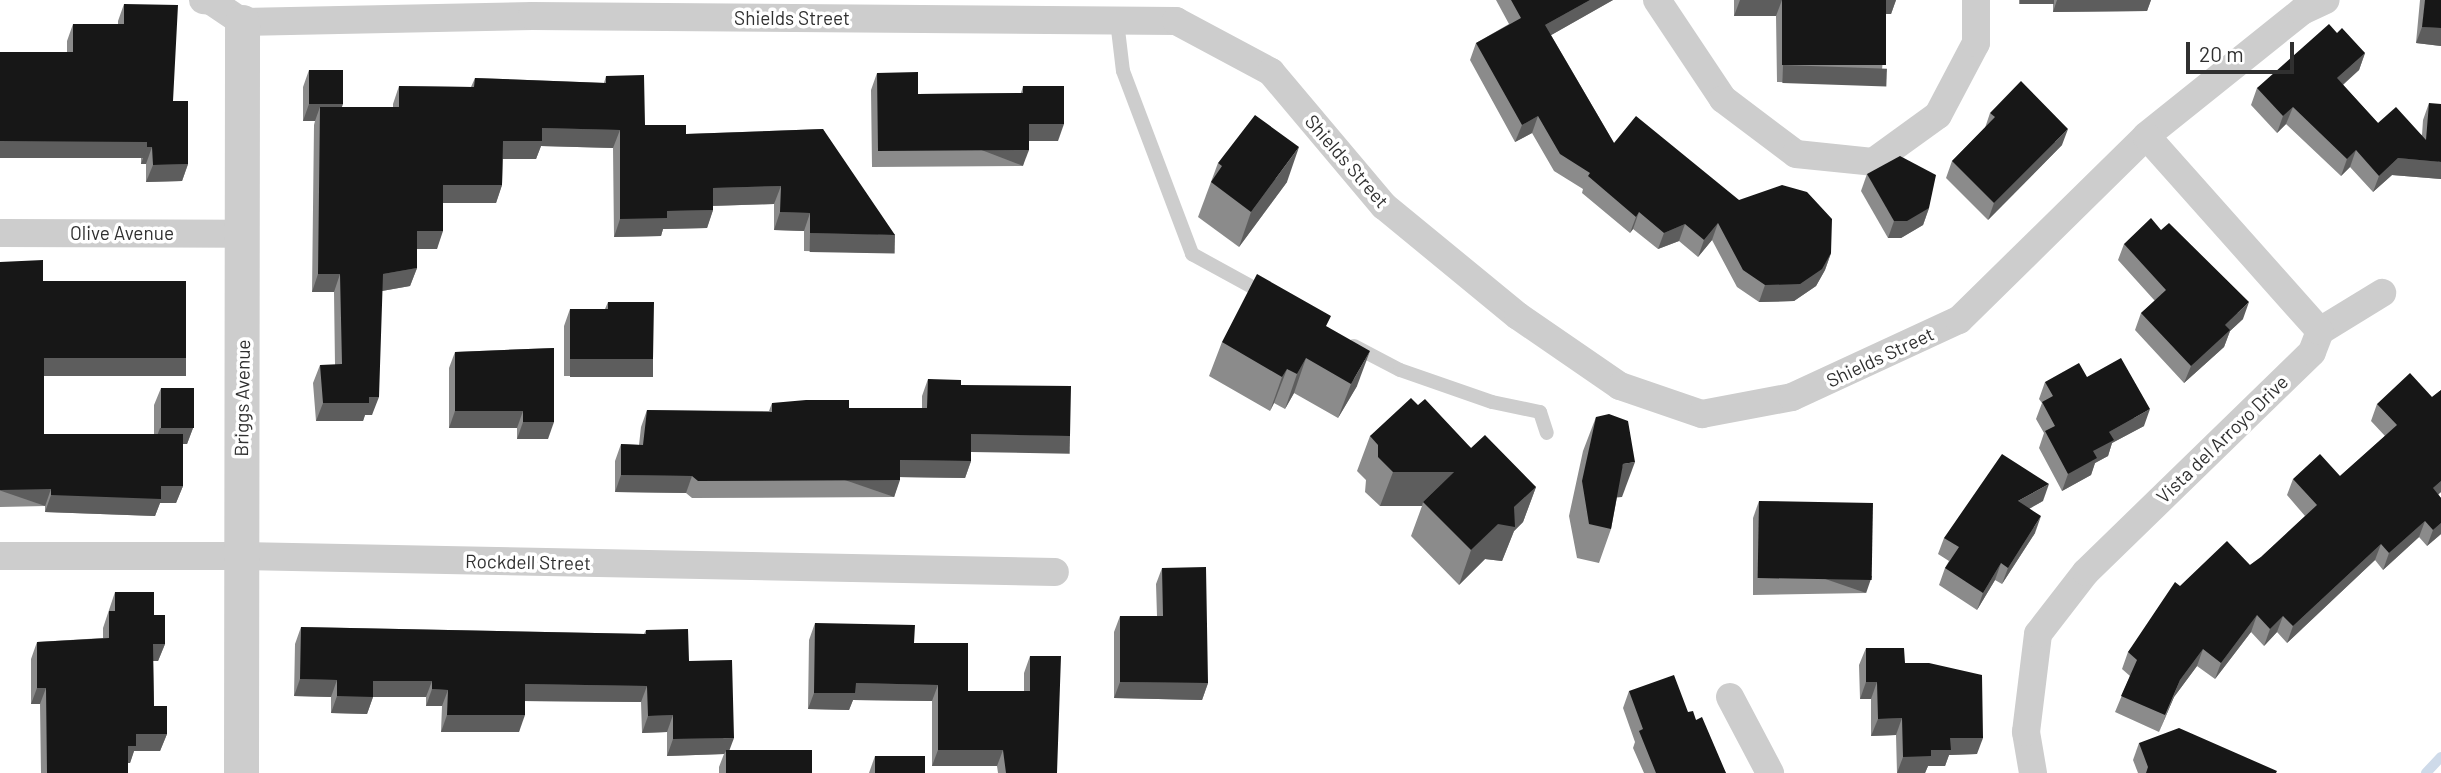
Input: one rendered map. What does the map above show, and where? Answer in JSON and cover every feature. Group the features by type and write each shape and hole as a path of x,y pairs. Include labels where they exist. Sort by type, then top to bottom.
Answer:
{"street":[{"path":"203,0 211,1 242,22"},
{"path":"1657,0 1723,99 1796,154 1873,162 1938,115 1976,43 1976,0"},
{"name":"Shields Street","path":"242,22 532,8 1176,21 1271,72 1384,206 1518,316 1620,386 1702,414 1792,397 1959,320 2146,136 2302,11 2326,0"},
{"name":"Briggs Avenue","path":"241,773 240,556 244,234 242,22"},
{"path":"2146,136 2320,331 2382,293"},
{"name":"Olive Avenue","path":"0,233 244,234"},
{"name":"Vista del Arroyo Drive","path":"2033,773 2026,732 2038,634 2086,572 2312,352 2320,331"},
{"name":"Rockdell Street","path":"0,556 240,556 1055,572"},
{"path":"1730,697 1770,773"}],"lane":[{"path":"1117,21 1123,71 1192,254 1276,300"},
{"path":"1339,338 1400,370 1492,401 1540,412 1547,433"}],"building":[{"path":"1511,0 1590,0 1545,25 1614,143 1636,116 1739,200 1782,185 1807,192 1832,219 1831,253 1822,269 1800,284 1765,285 1743,270 1718,223 1704,240 1685,224 1664,233 1639,212 1636,217 1588,176 1590,173 1560,154 1538,116 1522,125 1476,43 1521,18"},
{"path":"1782,0 1886,0 1886,65 1782,65"},
{"path":"2425,0 2441,0 2441,28 2422,27"},
{"path":"124,4 178,5 173,101 188,101 188,164 153,165 152,147 147,147 147,142 0,141 0,52 73,52 73,24 124,24"},
{"path":"2329,24 2337,33 2342,28 2365,53 2337,78 2378,123 2396,107 2426,140 2429,103 2441,104 2441,162 2398,158 2379,176 2356,150 2347,159 2293,107 2283,116 2257,88"},
{"path":"309,70 343,70 343,104 309,104"},
{"path":"918,72 918,94 1023,93 1023,86 1064,86 1064,124 1029,124 1029,150 878,151 877,73"},
{"path":"644,75 645,125 686,125 686,134 823,129 895,235 810,233 810,213 780,212 781,186 713,188 713,210 667,211 667,218 620,219 620,130 542,128 542,141 503,141 502,185 443,185 443,231 417,231 417,268 383,274 379,397 369,397 369,403 323,403 320,365 342,364 340,274 318,274 320,107 399,107 399,86 474,87 475,78 606,83 606,76"},
{"path":"2021,81 2068,129 1994,203 1952,161 1995,117 1990,113"},
{"path":"1255,115 1299,147 1251,212 1211,182 1222,166 1218,163"},
{"path":"1900,156 1936,175 1929,208 1907,221 1894,221 1867,174"},
{"path":"2151,218 2161,230 2169,223 2249,302 2225,325 2230,330 2191,366 2141,313 2166,290 2124,244"},
{"path":"43,260 43,281 186,281 186,358 44,358 44,434 183,434 183,486 161,486 161,499 51,495 51,489 0,490 0,262"},
{"path":"1257,274 1331,316 1326,326 1370,351 1351,384 1306,358 1297,374 1287,369 1282,377 1222,342"},
{"path":"608,302 654,302 653,359 570,359 570,309 608,309"},
{"path":"554,348 554,422 523,422 523,411 455,411 455,352"},
{"path":"2121,358 2150,409 2109,432 2114,440 2093,451 2097,458 2068,474 2045,431 2055,426 2042,402 2053,396 2045,382 2079,363 2087,377"},
{"path":"2410,373 2432,397 2441,390 2441,481 2433,488 2441,498 2441,523 2433,530 2425,521 2389,553 2381,544 2293,626 2283,616 2270,629 2257,615 2221,663 2203,649 2180,680 2165,715 2121,696 2137,660 2128,652 2175,582 2180,586 2227,541 2250,565 2261,557 2317,505 2293,479 2320,454 2340,476 2397,425 2377,404"},
{"path":"928,379 961,380 961,385 1071,386 1070,436 971,434 971,461 900,460 900,480 698,481 692,476 621,475 621,444 643,445 647,410 772,412 772,403 806,400 849,400 849,408 927,408"},
{"path":"161,388 194,388 194,428 161,428"},
{"path":"1411,398 1418,405 1425,399 1471,448 1485,435 1536,487 1514,507 1515,527 1498,524 1471,550 1423,502 1454,472 1393,472 1378,457 1378,445 1370,436"},
{"path":"1609,414 1628,421 1635,462 1623,464 1611,529 1589,524 1582,481 1596,417"},
{"path":"2002,454 2049,484 2018,501 2041,516 2008,568 2001,563 1983,593 1945,568 1959,547 1944,538"},
{"path":"1759,501 1873,503 1872,580 1758,578"},
{"path":"1206,567 1208,683 1120,682 1120,616 1163,616 1162,568"},
{"path":"115,592 154,592 154,615 165,615 165,644 153,644 154,706 167,706 167,734 136,734 136,746 128,746 128,773 47,773 46,688 37,688 37,642 109,638 109,611 115,611"},
{"path":"815,623 915,625 914,643 968,643 968,691 1030,691 1030,656 1061,656 1057,773 1006,773 1003,750 938,750 938,685 856,683 855,693 814,693"},
{"path":"301,627 646,634 646,630 688,629 689,661 732,660 734,738 673,739 673,715 648,716 647,686 525,684 525,715 447,715 448,690 432,689 432,681 373,681 373,697 337,696 337,680 300,679"},
{"path":"1866,648 1904,648 1905,663 1929,663 1982,675 1983,738 1950,738 1951,750 1931,750 1931,756 1903,757 1902,718 1878,719 1877,682 1866,682"},
{"path":"1674,675 1688,712 1693,711 1696,720 1702,717 1726,773 1656,773 1639,731 1643,729 1629,691"},
{"path":"2179,728 2277,771 2146,773 2148,767 2139,743"},
{"path":"726,750 812,750 812,773 726,773"},
{"path":"875,756 925,756 925,773 875,773"}],"waterway":[{"path":"2426,773 2441,757"}]}
